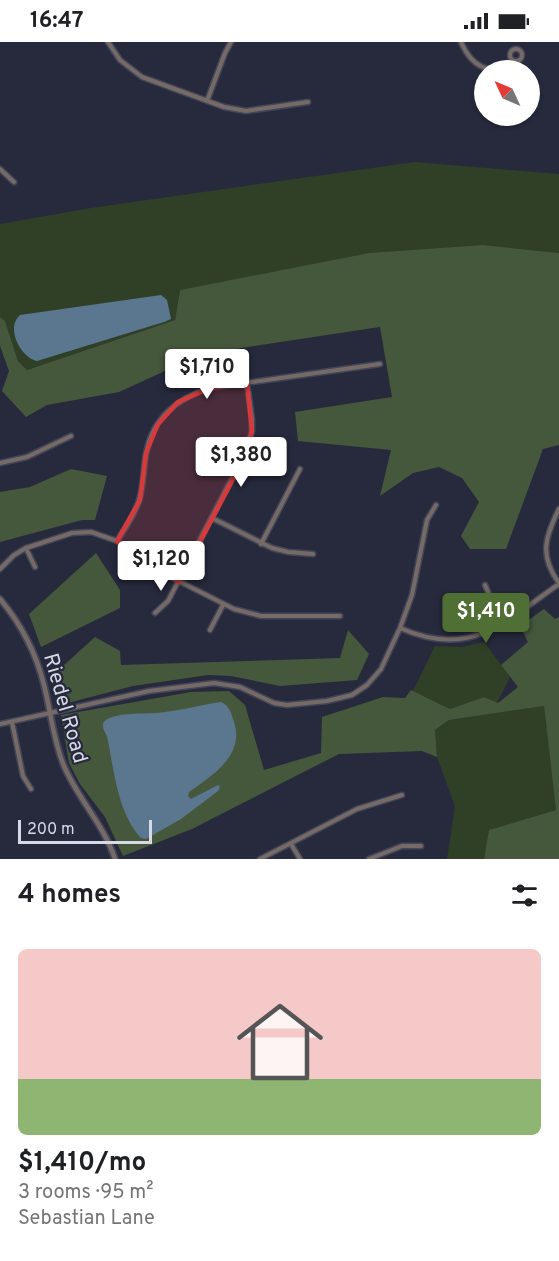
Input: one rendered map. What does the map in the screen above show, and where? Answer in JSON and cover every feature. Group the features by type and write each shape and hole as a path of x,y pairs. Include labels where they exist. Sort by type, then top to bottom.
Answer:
{"street":[{"path":"108,42 120,60 142,77 224,107 246,111 308,102"},
{"path":"207,101 231,42"},
{"path":"461,42 474,62"},
{"path":"0,169 14,182"},
{"path":"117,541 136,508 142,488 147,447 153,431 163,416 178,402 193,393 210,388 380,364"},
{"path":"155,613 165,606 179,582 244,458 250,440 252,419 247,382"},
{"path":"0,463 27,457 71,436"},
{"path":"261,544 300,469"},
{"path":"0,724 149,691 214,683 240,687 281,704 296,705 344,698 360,690 381,669 400,628 412,595 427,520 436,505"},
{"path":"400,628 424,638 452,641 481,634 505,621 559,584 549,566 546,545 547,534 559,509"},
{"path":"213,518 261,544 280,551 313,554"},
{"path":"0,569 14,555 26,548 72,533 101,534 117,541 147,564 179,582 223,605 244,613 261,616 340,616"},
{"path":"26,548 35,567"},
{"path":"485,585 495,608 505,621"},
{"name":"Riedel Road","path":"0,599 16,620 32,650 44,685 58,751 66,770 101,827 115,859"},
{"path":"210,630 223,605"},
{"path":"12,722 22,776 31,789"},
{"path":"260,859 357,809 402,795"},
{"path":"291,844 300,859"},
{"path":"369,859 402,846 421,846"}],"highlighted area":[{"path":"247,382 252,431 244,458 179,582 117,541 140,500 146,453 158,424 178,402 210,388"}],"green space":[{"path":"415,162 559,174 559,253 483,245 370,253 180,290 175,320 27,370 18,361 5,321 0,317 0,224 91,208"},
{"path":"483,245 559,253 559,445 543,449 506,549 470,549 461,536 479,502 462,478 439,467 413,473 380,496 391,450 298,441 295,412 392,397 380,327 202,354 119,392 47,405 26,417 2,391 9,371 0,346 0,317 5,321 18,361 27,370 175,320 180,290 369,253"},
{"path":"71,469 107,476 95,520 82,520 0,542 0,492 30,487"},
{"path":"96,553 120,590 120,608 41,647 29,614"},
{"path":"544,609 555,619 559,617 559,859 484,859 489,830 556,810 544,706 449,720 435,730 437,757 422,751 339,754 192,829 123,856 105,817 80,784 69,763 61,715 191,692 229,691 245,705 264,770 321,753 322,717 383,697 405,698 411,690 450,709 484,697 498,703 518,687 501,665 528,642 520,626"},
{"path":"348,630 369,654 357,680 280,686 231,676 208,675 133,686 60,705 52,676 95,637 120,651 121,665 340,658"},
{"path":"484,642 510,677 497,703 484,697 450,709 413,691 435,646 462,647"},
{"path":"544,706 556,810 489,830 484,859 447,859 455,806 437,757 435,730 449,720"}],"water":[{"path":"161,295 167,300 171,319 164,322 37,361 25,354 17,342 14,327 20,315"},
{"path":"221,702 228,708 234,722 235,744 225,763 189,792 188,796 191,799 218,785 220,787 218,791 181,819 146,839 141,838 133,828 122,803 103,723 111,717 165,712"}]}
